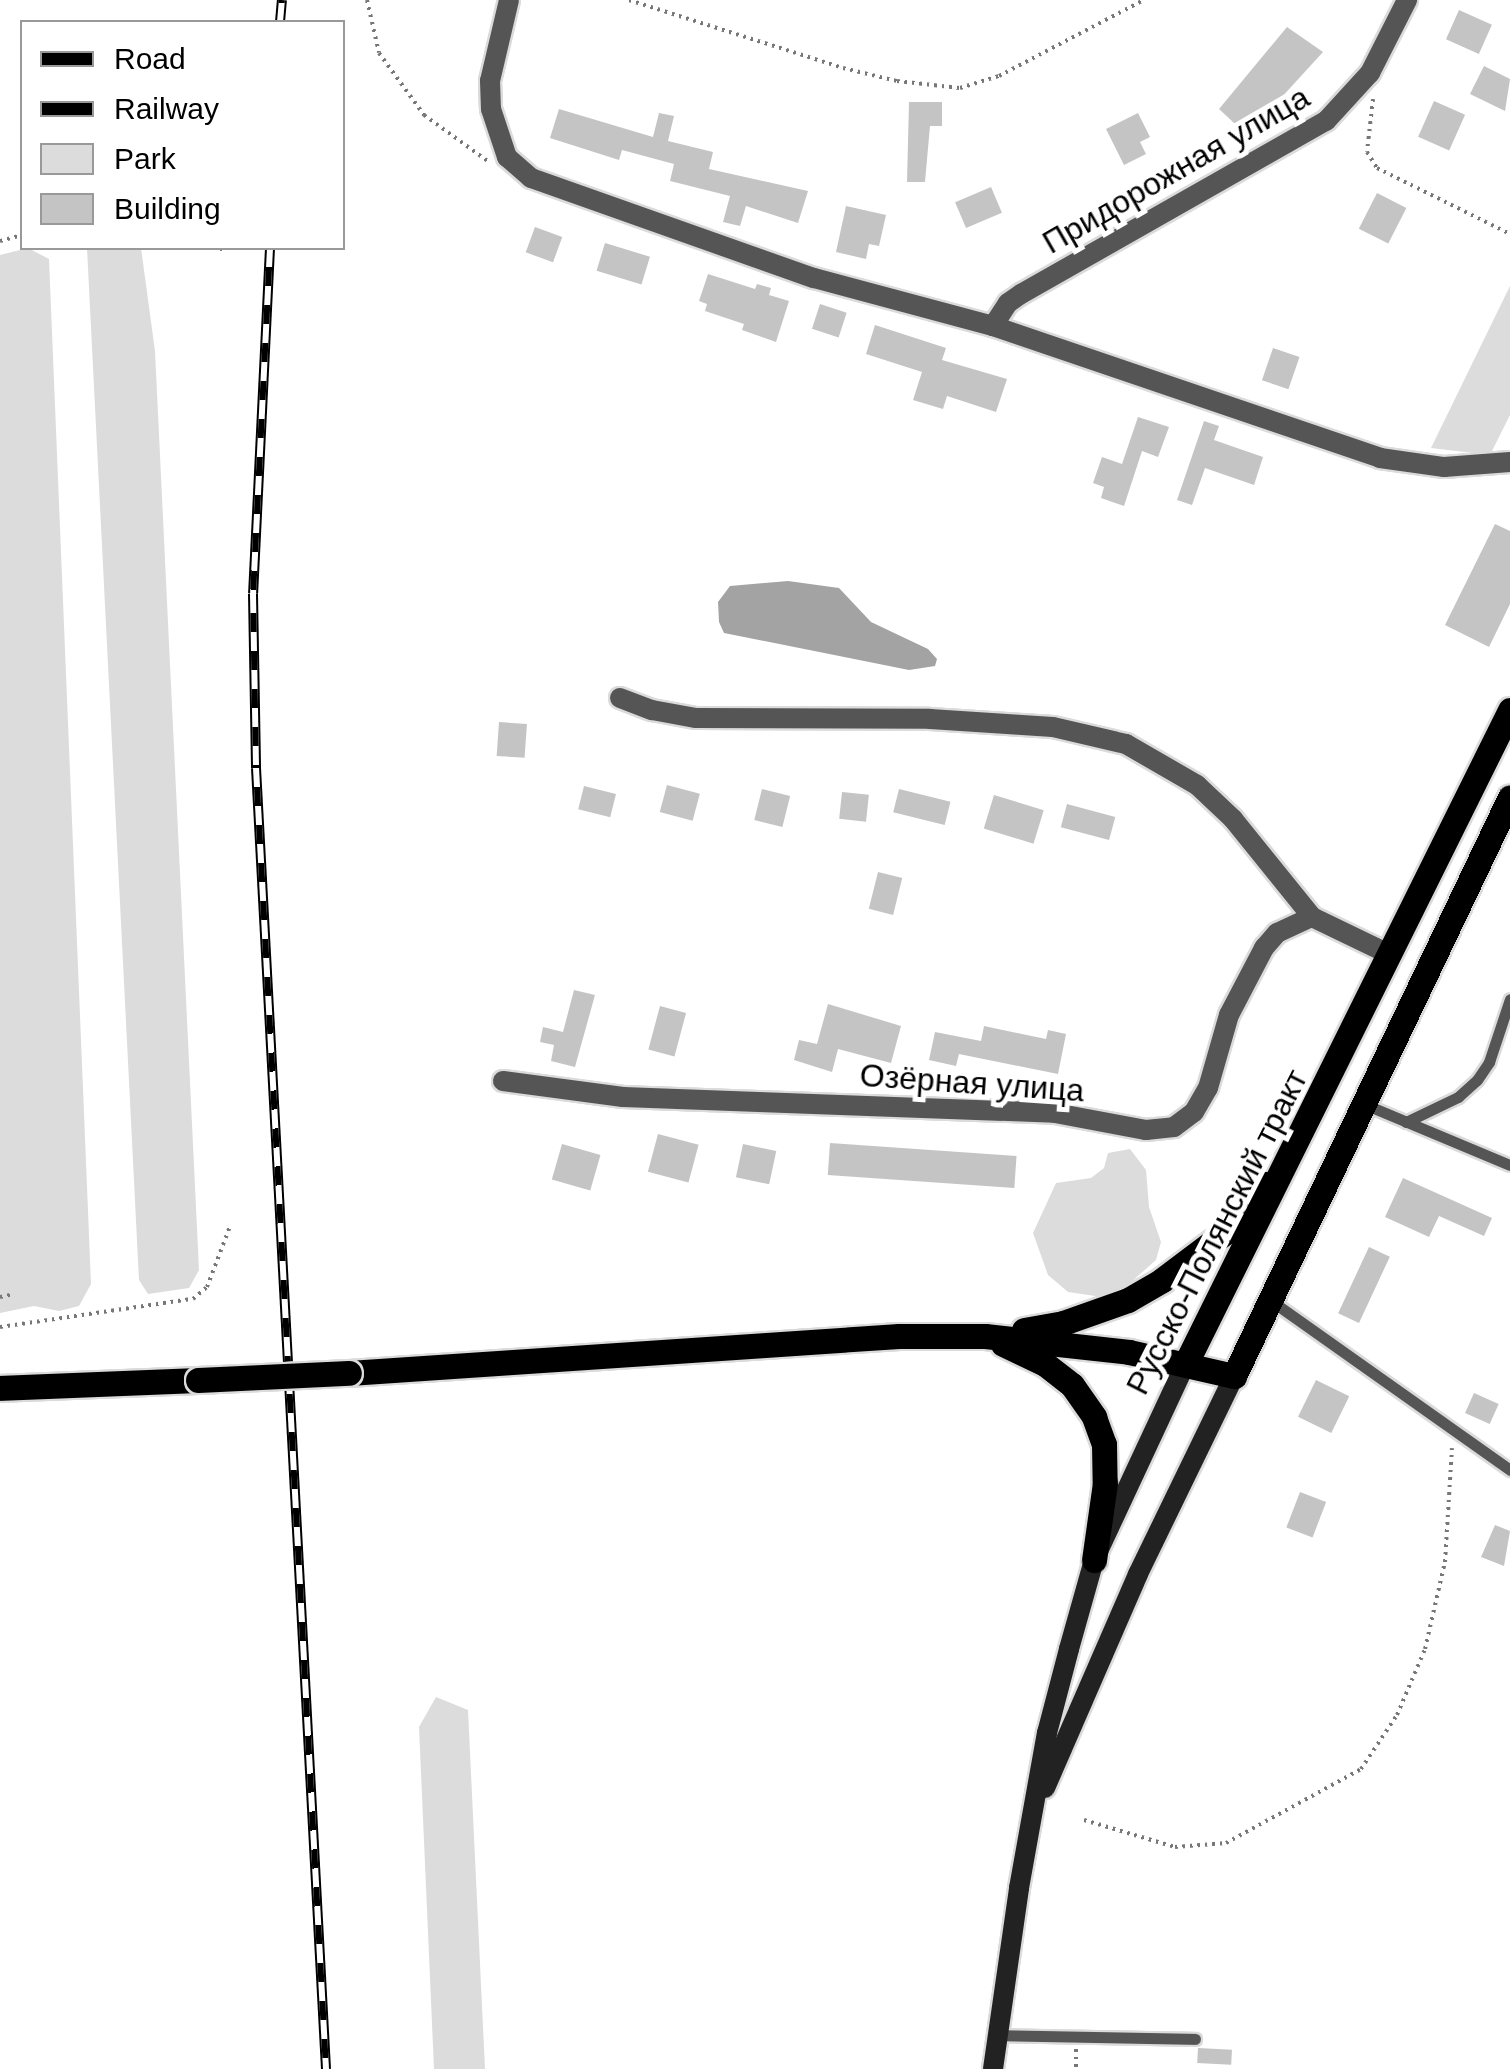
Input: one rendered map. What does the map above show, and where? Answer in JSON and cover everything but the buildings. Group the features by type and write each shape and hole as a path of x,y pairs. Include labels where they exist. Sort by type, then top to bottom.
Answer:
{"main road":[{"name":"Русско-Полянский тракт","path":"993,2069 1047,1733 1094,1560 1186,1363 1305,1130 1510,710"},
{"name":"Русско-Полянский тракт","path":"1037,1804 1138,1574 1510,796"},
{"path":"985,1336 1063,1323 1128,1300 1162,1280 1227,1231 1305,1130"},
{"path":"0,1388 349,1373 899,1336 985,1336 1070,1342 1234,1376"},
{"path":"985,1336 1045,1364 1072,1385 1094,1416 1104,1444 1106,1482 1094,1560"}],"street":[{"path":"509,0 490,81 491,110 507,157 531,178 814,278 993,326 1380,458 1444,467 1510,462"},
{"name":"Придорожная улица","path":"993,326 1008,303 1021,294 1326,122 1370,73 1407,0"},
{"path":"620,698 652,710 696,718 930,718 1095,734 1164,762 1196,785 1233,819 1312,917 1353,941 1391,956"},
{"name":"Озёрная улица","path":"502,1081 623,1096 1055,1113 1146,1130 1174,1127 1194,1112 1208,1088 1230,1015 1264,948 1277,933 1312,917"}],"lane":[{"path":"1406,1122 1458,1097 1478,1080 1490,1062 1510,999"},
{"path":"1364,1104 1510,1165"},
{"path":"1270,1300 1510,1470"},
{"path":"996,2035 1195,2039"}],"path":[{"path":"367,0 379,53 424,115 486,161 531,178"},
{"path":"629,0 843,68 897,81 960,88 999,76 1144,0"},
{"path":"1370,73 1375,85 1367,152 1377,168 1510,234"},
{"path":"0,1326 192,1299 207,1287 230,1226"},
{"path":"0,1297 14,1294"},
{"path":"1084,1820 1175,1847 1226,1843 1361,1769 1397,1715 1424,1648 1445,1562 1452,1432"}],"green space":[{"path":"32,250 49,259 91,1284 79,1306 59,1311 34,1306 0,1313 0,255"},
{"path":"87,250 141,250 155,351 199,1270 189,1288 148,1294 139,1280"},
{"path":"1510,286 1510,415 1490,455 1431,448"},
{"path":"1130,1149 1146,1170 1149,1207 1161,1242 1156,1260 1130,1283 1102,1297 1068,1292 1048,1275 1033,1233 1056,1183 1091,1178 1104,1168 1108,1153"},
{"path":"436,1697 468,1710 485,2069 434,2069 419,1727"}],"shaded area":[{"path":"788,581 839,588 871,622 928,649 937,659 935,666 909,670 724,633 718,602 730,586"}],"railway":[{"path":"280,20 282,0"},
{"path":"270,250 253,594 256,768 326,2069"}]}
